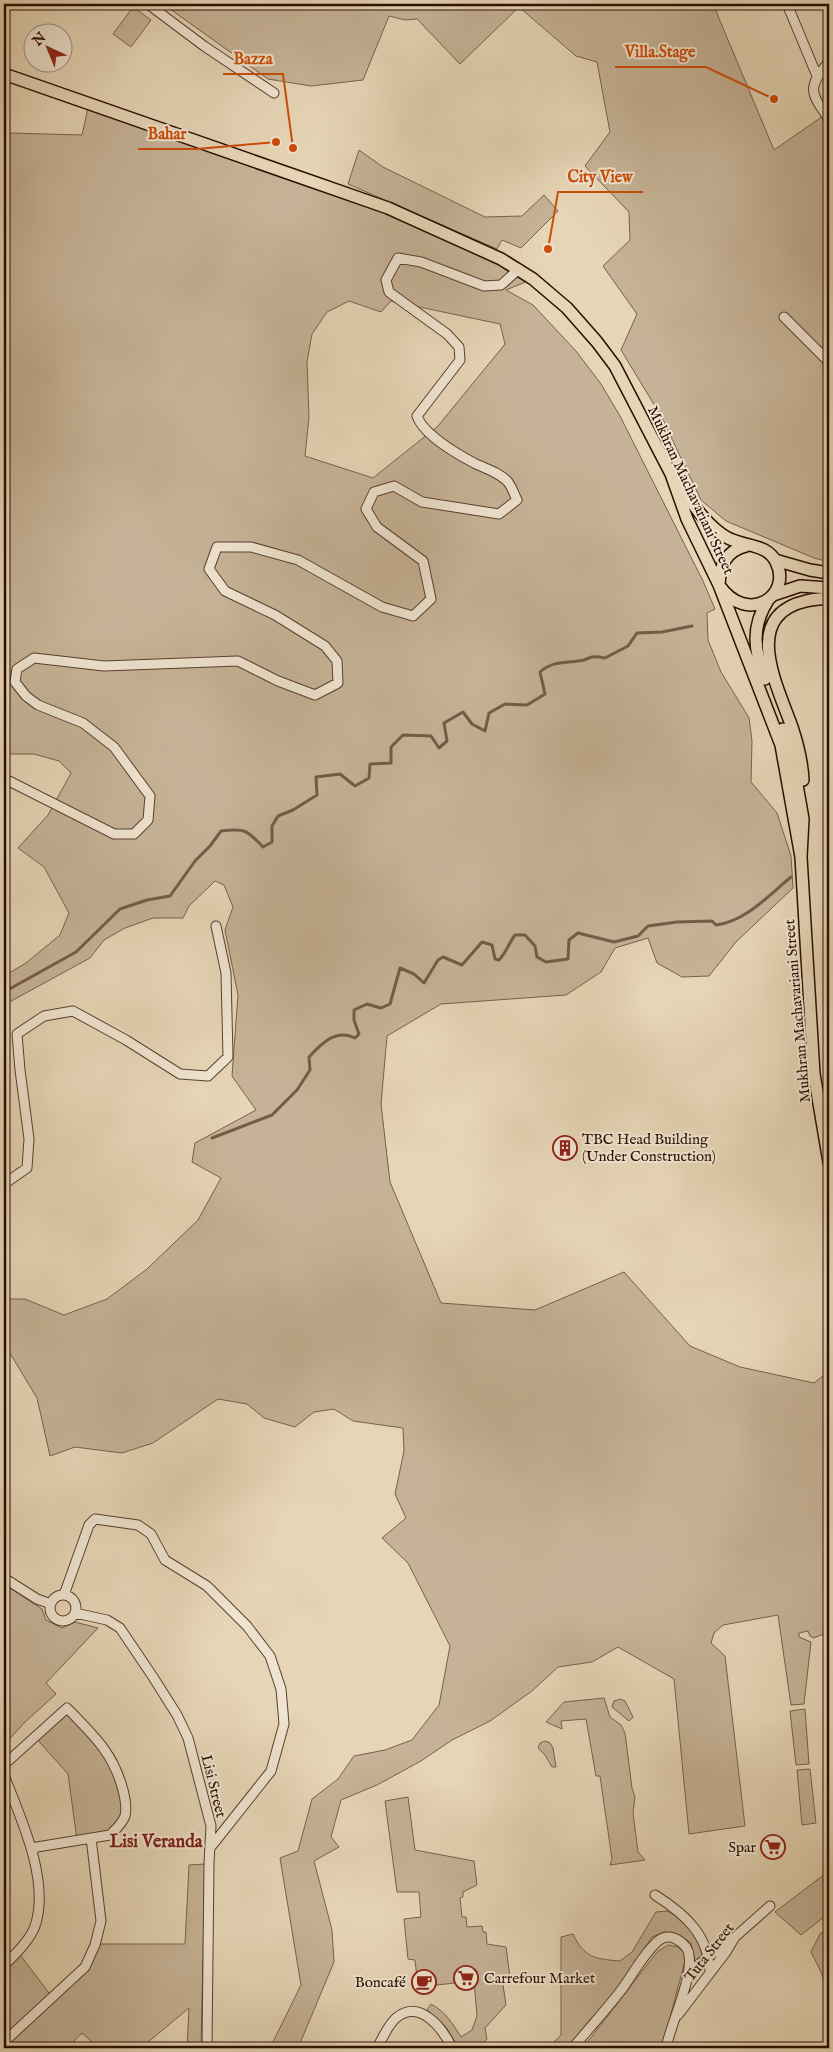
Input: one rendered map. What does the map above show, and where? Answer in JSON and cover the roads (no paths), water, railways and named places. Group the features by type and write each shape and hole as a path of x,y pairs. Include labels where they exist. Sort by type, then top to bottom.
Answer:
{"main road":[{"name":"Mukhran Machavariani Street","path":"4,74 364,198 501,258 519,269 567,308 607,355 671,474 687,519 720,585 781,745 801,857"},
{"path":"671,474 711,526 726,537 746,546 763,548 775,560 779,568 780,578 770,598"},
{"path":"746,546 738,548 724,560 721,568 720,585 731,599 739,604 749,606 759,604 800,586 829,588"},
{"path":"775,560 810,570 829,572"},
{"name":"Mukhran Machavariani Street","path":"770,598 756,628 757,656 792,756 803,819 801,857 814,1074 829,1162"},
{"path":"803,819 803,779 799,749 772,673 767,645 772,627 782,613 806,601 829,598"}],"street":[{"path":"148,4 204,46 274,93"},
{"path":"786,4 817,76"},
{"path":"829,62 817,76 814,92 818,105 829,118"},
{"path":"4,782 9,781 114,834 134,834 148,820 150,796 114,747 83,723 38,705 26,696 16,682 17,669 34,658 104,666 238,661 278,681 315,695 338,683 337,661 326,646 275,615 225,591 210,569 217,547 251,546 298,560 382,607 413,616 431,599 423,561 377,527 366,509 374,492 394,486 422,502 499,514 517,500 508,483 495,472 474,463 460,454 429,433 419,422 418,416 460,360 459,347 447,334 389,292 386,280 398,258 422,262 484,286 501,285 519,269"},
{"path":"784,317 829,362"},
{"path":"4,1184 27,1168 30,1139 17,1034 44,1016 73,1011 126,1040 180,1074 208,1076 228,1057 226,973 216,926"},
{"path":"64,1595 89,1525 96,1519 138,1525 151,1534 165,1560 207,1586 247,1626 270,1656 281,1689 284,1724 271,1772 210,1848"},
{"path":"4,1578 37,1599 51,1604"},
{"path":"64,1595 72,1599 76,1608 75,1612 68,1620 57,1620 50,1611 51,1604 56,1598 64,1595"},
{"name":"Lisi Street","path":"75,1612 107,1620 120,1628 138,1652 177,1715 188,1738 211,1826 207,2048"},
{"path":"4,1768 6,1763 67,1708 104,1747 118,1773 126,1802 125,1816 119,1826 110,1834 31,1848"},
{"path":"4,1775 31,1848 36,1867 39,1903 36,1924 18,1952 4,1965"},
{"path":"4,2042 84,1966 95,1945 101,1921 91,1838"},
{"path":"655,1895 688,1919 698,1931 708,1956 710,1973"},
{"name":"Tuta Street","path":"675,2019 736,1937 770,1906"},
{"path":"688,1973 708,1956 736,1937"},
{"path":"573,2048 622,1990 654,1946 663,1938 676,1940 686,1948 689,1955 688,1973 666,2048"},
{"path":"377,2048 395,2019 402,2014 410,2012 423,2014 435,2022 445,2034 452,2048"}],"waterway":[{"path":"4,992 76,952 120,909 147,900 170,896 195,861 210,846 221,831 241,830 253,837 263,847 272,842 272,826 278,816 293,810 317,795 316,777 340,774 355,786 369,778 370,764 391,763 391,747 403,735 431,736 439,748 447,741 444,723 463,712 472,724 485,731 489,713 505,704 527,705 545,694 540,672 545,668 558,663 592,657 605,658 628,646 637,633 662,632 692,626"},
{"path":"212,1138 272,1115 297,1090 310,1070 309,1057 319,1047 335,1036 348,1035 355,1038 359,1034 354,1020 354,1010 367,1004 381,1008 390,1004 400,968 414,974 424,983 438,960 443,957 462,965 482,942 492,945 495,959 499,960 515,935 525,935 535,946 537,957 546,962 568,959 569,940 578,933 614,942 638,936 648,926 677,922 712,921 716,925 727,923 756,907 791,877"}],"place":[{"name":"Villa.Stage","path":"774,99"},
{"name":"Bahar","path":"276,142"},
{"name":"Bazza","path":"293,148"},
{"name":"City View","path":"548,249"},
{"name":"TBC Head Building (Under Construction)","path":"565,1148"},
{"name":"Spar","path":"773,1847"},
{"name":"Carrefour Market","path":"466,1978"},
{"name":"Boncafé","path":"424,1982"}],"district":[{"name":"Lisi Veranda","path":"156,1841"}]}
